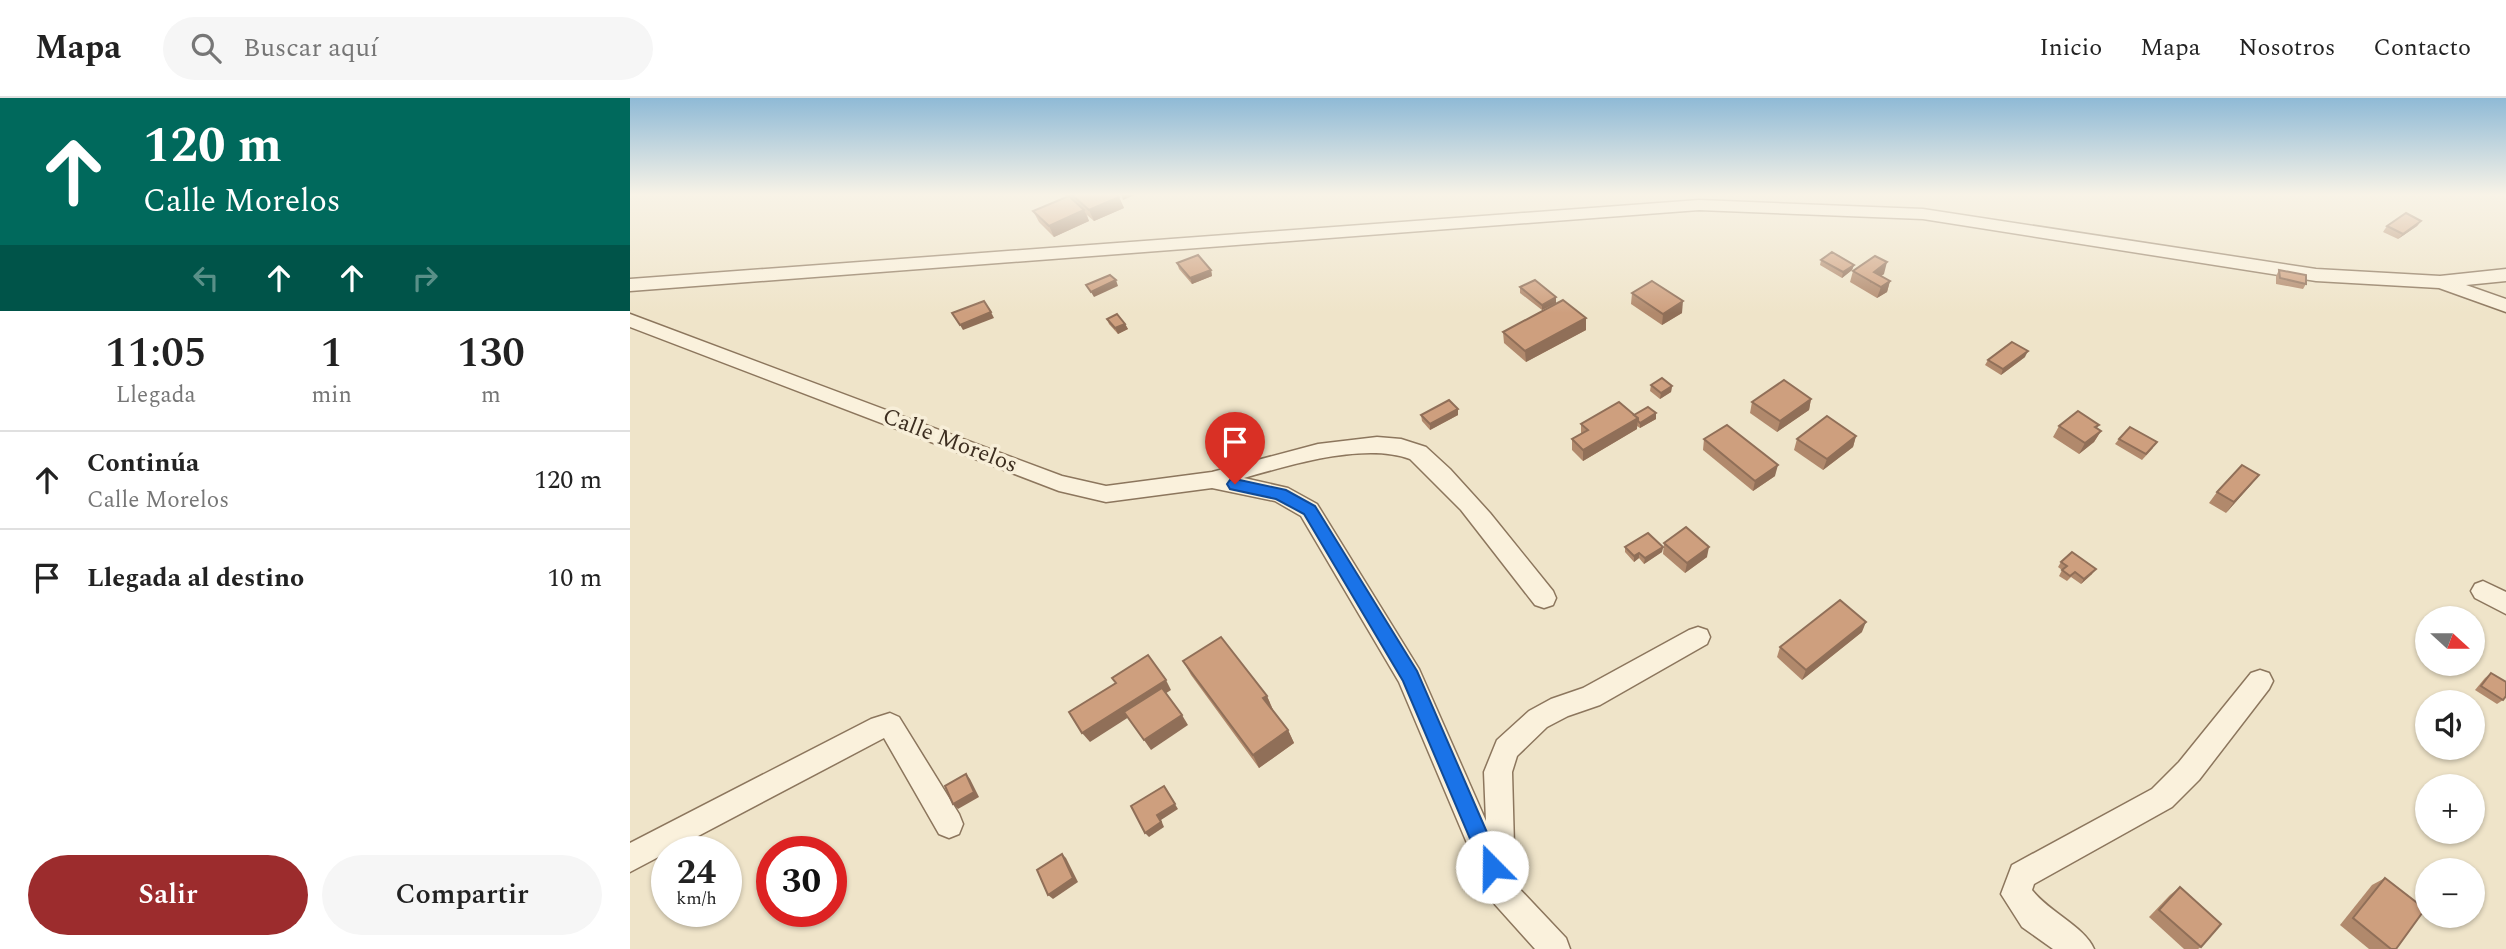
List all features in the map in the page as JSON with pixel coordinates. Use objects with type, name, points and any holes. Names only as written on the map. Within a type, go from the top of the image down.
[{"type":"street","points":[[630,285],[1283,234]]},
{"type":"street","points":[[2050,234],[2316,275],[2440,282],[2506,275]]},
{"type":"street","points":[[2440,282],[2506,306]]},
{"type":"street","name":"Calle Morelos","points":[[630,320],[1059,483],[1106,494],[1212,480],[1280,494],[1309,510],[1410,677],[1502,890],[1555,949]]},
{"type":"street","points":[[1212,480],[1259,464],[1338,449],[1386,444],[1417,451],[1471,504],[1544,598]]},
{"type":"street","points":[[2483,591],[2506,604]]},
{"type":"street","points":[[1502,890],[1498,772],[1506,749],[1538,719],[1560,707],[1591,698],[1698,637]]},
{"type":"street","points":[[2079,949],[2033,916],[2016,894],[2022,875],[2162,798],[2189,771],[2260,681]]},
{"type":"street","points":[[630,858],[880,727],[890,725],[949,824]]},
{"type":"building","points":[[1832,252],[1854,265],[1843,272],[1821,260]]},
{"type":"building","points":[[1198,255],[1211,270],[1190,278],[1177,263]]},
{"type":"building","points":[[1875,256],[1887,262],[1874,272],[1890,281],[1881,287],[1853,271]]},
{"type":"building","points":[[2279,270],[2306,275],[2306,284],[2280,278]]},
{"type":"building","points":[[1110,275],[1116,280],[1091,292],[1086,285]]},
{"type":"building","points":[[1535,280],[1556,297],[1542,305],[1520,287]]},
{"type":"building","points":[[1652,281],[1683,301],[1663,314],[1632,293]]},
{"type":"building","points":[[1563,300],[1586,318],[1525,351],[1503,332]]},
{"type":"building","points":[[984,301],[991,312],[960,325],[952,313]]},
{"type":"building","points":[[1117,314],[1125,324],[1115,328],[1107,319]]},
{"type":"building","points":[[2012,342],[2028,351],[2003,369],[1988,360]]},
{"type":"building","points":[[1662,378],[1672,386],[1661,393],[1651,385]]},
{"type":"building","points":[[1784,380],[1811,399],[1780,421],[1752,402]]},
{"type":"building","points":[[1449,400],[1458,409],[1430,424],[1421,415]]},
{"type":"building","points":[[1619,402],[1638,418],[1583,450],[1572,439],[1588,430],[1581,424]]},
{"type":"building","points":[[1648,407],[1656,413],[1640,423],[1634,415]]},
{"type":"building","points":[[2078,411],[2099,425],[2095,427],[2101,431],[2085,443],[2059,426]]},
{"type":"building","points":[[1827,416],[1856,436],[1827,459],[1797,439]]},
{"type":"building","points":[[1727,425],[1778,465],[1755,481],[1704,439]]},
{"type":"building","points":[[2130,427],[2157,442],[2146,454],[2119,439]]},
{"type":"building","points":[[2242,465],[2259,475],[2234,502],[2217,492]]},
{"type":"building","points":[[1686,527],[1709,547],[1687,563],[1664,543]]},
{"type":"building","points":[[1648,533],[1663,547],[1645,558],[1639,553],[1634,556],[1625,547]]},
{"type":"building","points":[[2072,552],[2096,569],[2084,579],[2075,572],[2070,576],[2062,570],[2067,566],[2061,562]]},
{"type":"building","points":[[1840,600],[1866,622],[1806,670],[1780,647]]},
{"type":"building","points":[[1221,637],[1267,696],[1263,698],[1288,730],[1253,755],[1183,661]]},
{"type":"building","points":[[1148,655],[1166,680],[1082,733],[1069,712],[1116,683],[1112,678]]},
{"type":"building","points":[[2491,673],[2506,682],[2506,696],[2503,700],[2481,686]]},
{"type":"building","points":[[1162,688],[1182,715],[1144,740],[1124,712]]},
{"type":"building","points":[[966,774],[974,792],[953,804],[945,786]]},
{"type":"building","points":[[1164,786],[1175,804],[1157,815],[1161,822],[1145,833],[1131,806]]},
{"type":"building","points":[[1062,854],[1073,878],[1048,895],[1037,870]]},
{"type":"building","points":[[2385,878],[2415,901],[2415,923],[2396,949],[2391,949],[2353,918]]},
{"type":"building","points":[[2180,887],[2221,924],[2201,947],[2159,910]]},
{"type":"route","points":[[1235,484],[1280,494],[1309,510],[1410,677],[1492,867]]}]
